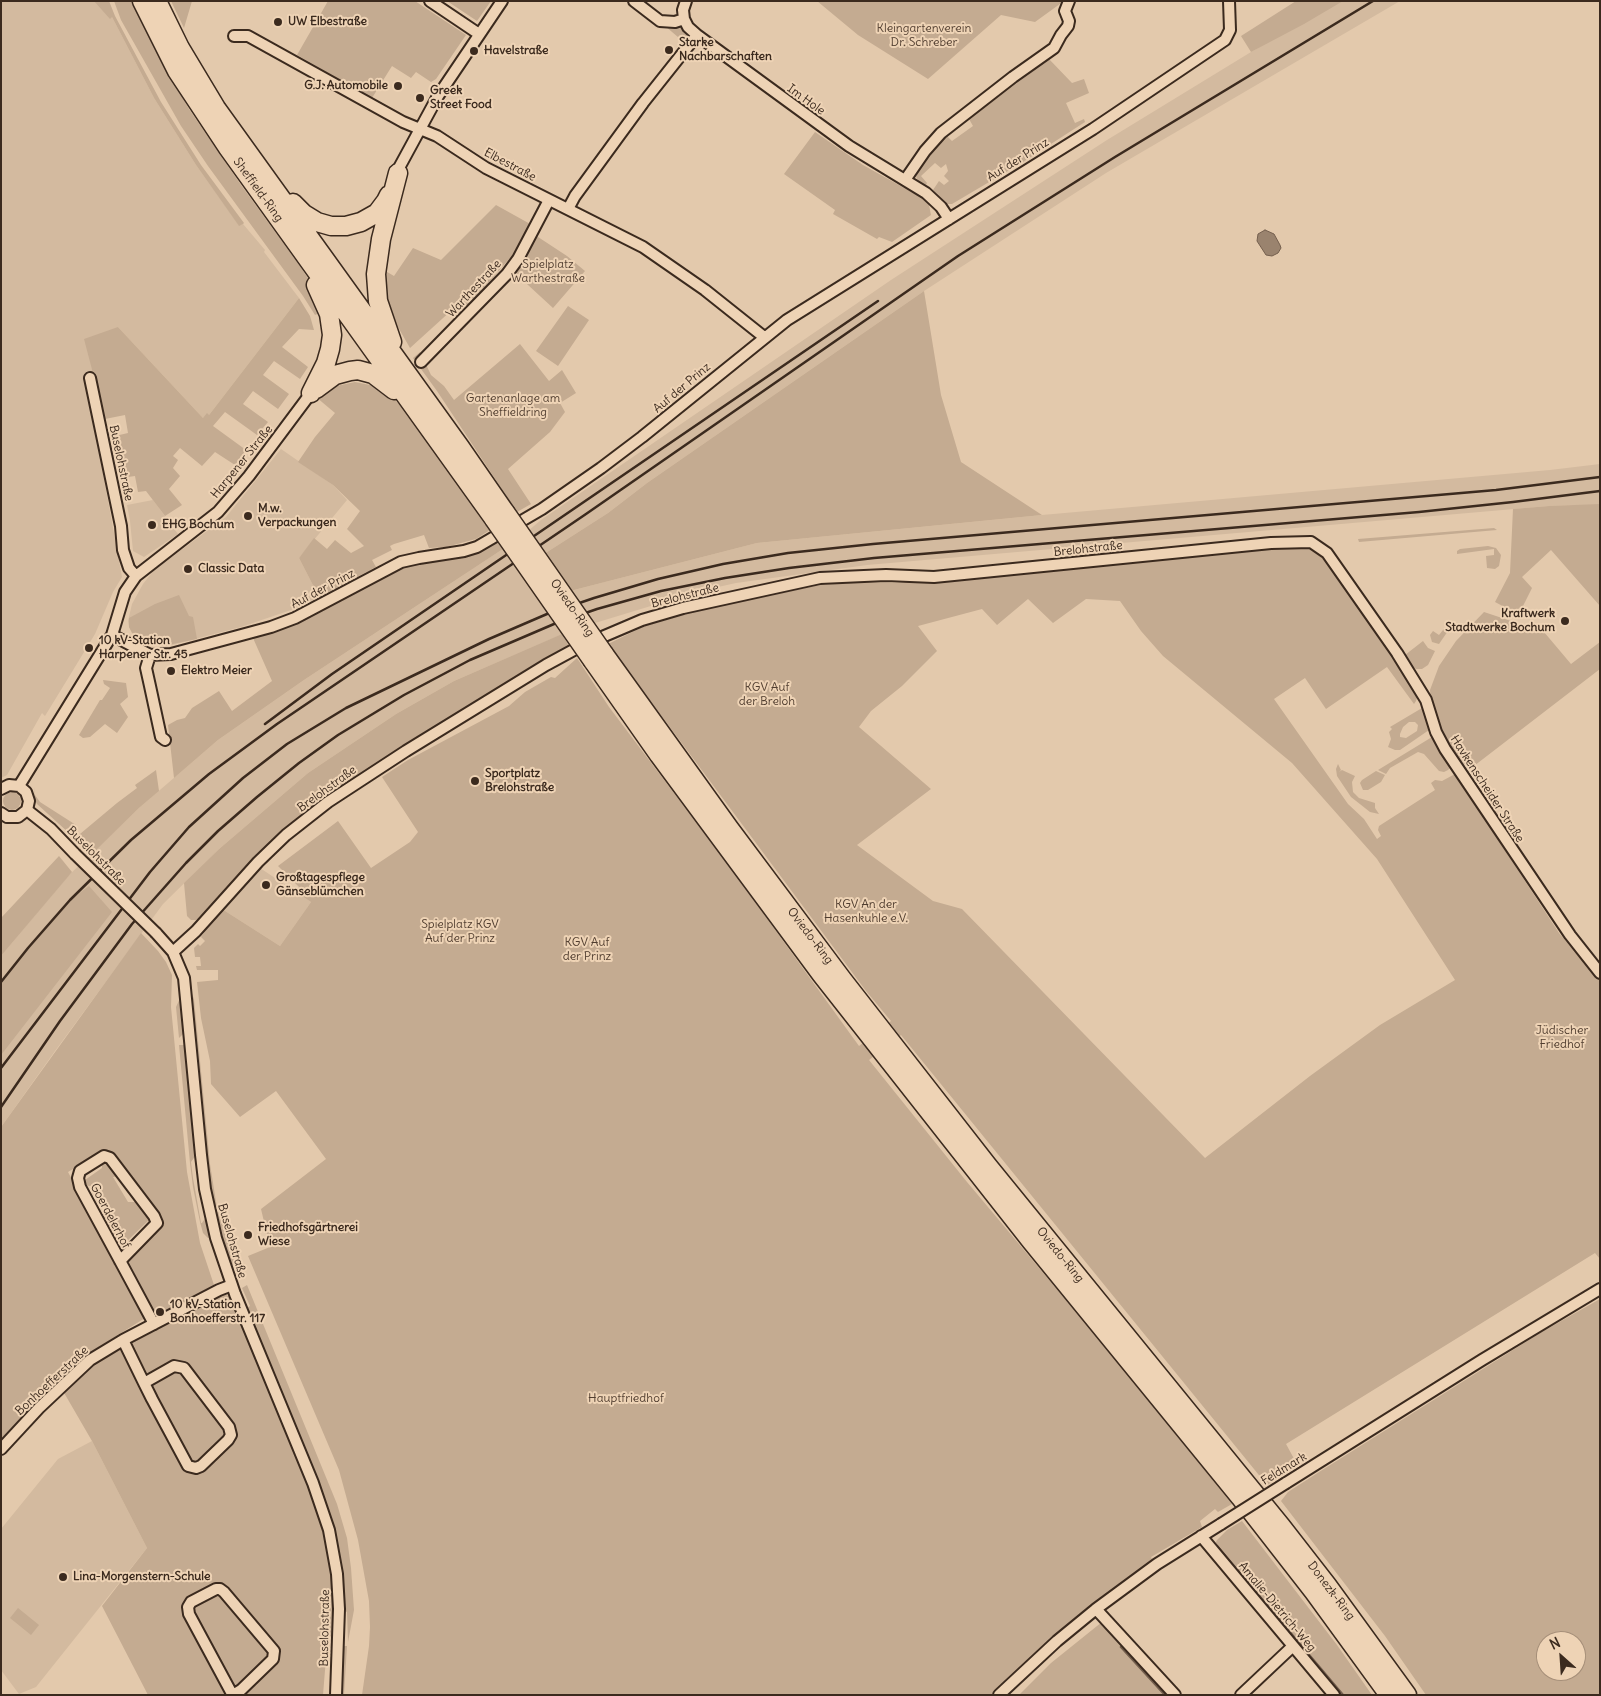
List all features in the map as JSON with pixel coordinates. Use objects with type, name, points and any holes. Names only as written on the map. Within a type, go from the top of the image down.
[{"type":"highway","name":"Sheffield-Ring","points":[[142,1],[162,44],[193,97],[228,148],[298,246],[393,366]]},
{"type":"highway","name":"Sheffield-Ring","points":[[156,1],[180,48],[216,108],[263,173],[393,366]]},
{"type":"highway","points":[[263,173],[304,214],[324,225],[338,227],[361,222],[377,213],[386,201],[398,173]]},
{"type":"highway","points":[[393,366],[380,308],[376,274],[381,239],[398,173]]},
{"type":"highway","points":[[298,246],[326,307],[331,328],[329,356],[324,370],[311,393]]},
{"type":"highway","name":"Oviedo-Ring","points":[[393,366],[426,423],[499,516]]},
{"type":"highway","name":"Oviedo-Ring","points":[[393,366],[599,657],[879,1027],[1245,1493]]},
{"type":"highway","points":[[311,393],[335,375],[350,371],[365,371],[389,386],[426,423]]},
{"type":"highway","name":"Donezk-Ring","points":[[1245,1493],[1389,1695]]},
{"type":"highway","name":"Donezk-Ring","points":[[1245,1493],[1327,1585],[1407,1695]]},
{"type":"street","points":[[430,1],[479,34]]},
{"type":"street","points":[[398,173],[438,96],[502,1]]},
{"type":"street","points":[[634,1],[660,21],[675,22],[684,19],[683,10],[686,1]]},
{"type":"street","points":[[905,180],[925,150],[941,133],[1054,48],[1068,26],[1069,20],[1065,11],[1069,1]]},
{"type":"street","name":"Auf der Prinz","points":[[150,655],[171,654],[271,628],[295,618],[401,562],[477,547],[542,509],[601,468],[664,420],[787,320],[1101,123],[1225,40],[1229,34],[1231,23],[1229,1]]},
{"type":"street","name":"Im Hole","points":[[684,19],[688,27],[697,35],[849,146],[934,199],[948,219]]},
{"type":"street","points":[[568,209],[575,196],[643,103],[697,35]]},
{"type":"street","name":"Elbestraße","points":[[234,36],[248,36],[403,122],[437,136],[486,168],[621,235],[655,254],[705,290],[764,337]]},
{"type":"street","name":"Warthestraße","points":[[421,362],[507,274],[518,259],[549,200]]},
{"type":"street","name":"Buselohstraße","points":[[90,378],[121,526],[123,550],[129,568],[136,576]]},
{"type":"street","name":"Harpener Straße","points":[[136,576],[218,512],[249,476],[311,393]]},
{"type":"street","name":"Havkenscheider Straße","points":[[1311,542],[1327,553],[1419,686],[1426,700],[1436,732],[1445,749],[1579,948],[1598,972]]},
{"type":"street","name":"Brelohstraße","points":[[173,952],[196,931],[258,862],[286,836],[328,802],[406,751],[546,666],[581,646],[642,620],[692,606],[820,578],[886,575],[934,577],[1271,543],[1311,542]]},
{"type":"street","points":[[19,786],[112,635],[125,592],[136,576]]},
{"type":"street","points":[[112,635],[150,655],[146,668],[161,737],[165,740]]},
{"type":"street","points":[[1,789],[9,785],[19,786],[28,796],[29,801],[27,810],[18,817],[13,818],[2,815]]},
{"type":"street","name":"Buselohstraße","points":[[27,810],[51,829],[156,933],[173,952],[184,978],[205,1189],[216,1238],[232,1285],[313,1483],[329,1530],[337,1574],[339,1609],[336,1695]]},
{"type":"street","name":"Goerdelerhof","points":[[120,1261],[157,1223],[154,1216],[120,1170],[110,1158],[104,1156],[80,1171],[78,1178],[80,1188],[154,1324]]},
{"type":"street","name":"Bonhoefferstraße","points":[[1,1449],[39,1408],[90,1360],[123,1340],[232,1285]]},
{"type":"street","name":"Feldmark","points":[[999,1695],[1057,1640],[1142,1574],[1463,1371],[1600,1289]]},
{"type":"street","points":[[123,1340],[144,1383],[188,1466],[196,1468],[201,1466],[228,1440],[231,1435],[229,1427],[184,1368],[174,1366],[144,1383]]},
{"type":"street","name":"Amalie-Dietrich-Weg","points":[[1201,1536],[1334,1695]]},
{"type":"street","points":[[216,1589],[224,1592],[274,1651],[273,1659],[241,1690],[233,1695],[189,1614],[188,1607],[191,1602],[216,1589]]},
{"type":"street","points":[[1096,1609],[1175,1695]]},
{"type":"street","points":[[1241,1695],[1293,1646]]},
{"type":"shaded area","points":[[1,1],[106,1],[112,17],[154,98],[196,165],[239,225],[243,224],[265,250],[264,252],[299,298],[209,415],[203,418],[118,327],[96,388],[88,391],[122,577],[113,592],[95,634],[45,716],[42,713],[7,775],[1,778]]},
{"type":"shaded area","points":[[1338,1],[1400,1],[1106,173],[924,291],[647,483],[608,513],[544,554],[528,531],[541,520],[891,280],[1107,140]]},
{"type":"shaded area","points":[[1265,230],[1274,234],[1281,248],[1278,253],[1272,256],[1266,255],[1257,241],[1258,234]]},
{"type":"shaded area","points":[[281,449],[333,485],[347,500],[299,558],[319,597],[294,609],[241,627],[172,645],[150,644],[134,635],[128,621],[132,604],[143,584],[154,570],[226,517]]},
{"type":"shaded area","points":[[1600,464],[1600,504],[1596,505],[1549,506],[867,565],[736,583],[700,591],[572,630],[454,681],[396,714],[308,773],[219,849],[163,904],[1,1127],[1,956],[67,877],[139,808],[218,740],[304,680],[506,547],[570,591],[757,543]]},
{"type":"shaded area","name":"EHG Bochum","points":[[153,500],[178,534],[144,557],[133,551],[127,505]]},
{"type":"shaded area","points":[[260,868],[311,902],[280,946],[222,909]]},
{"type":"shaded area","name":"Lina-Morgenstern-Schule","points":[[92,1441],[147,1548],[36,1687],[19,1694],[1,1670],[1,1529],[58,1459]]},
{"type":"green space","points":[[94,1],[109,1],[115,16],[161,102],[201,165],[243,224],[239,226],[196,165],[154,98],[112,17],[110,19]]},
{"type":"green space","points":[[114,1],[132,1],[158,55],[189,109],[300,266],[313,286],[324,311],[315,315],[208,166],[181,126],[121,20]]},
{"type":"green space","points":[[171,1],[192,1],[184,28]]},
{"type":"green space","points":[[328,1],[415,1],[466,35],[436,79],[431,82],[416,72],[411,78],[392,66],[372,98],[297,55]]},
{"type":"green space","points":[[447,1],[491,1],[477,21]]},
{"type":"green space","name":"Kleingartenverein Dr. Schreber","points":[[817,1],[1064,1],[1035,22],[1001,15],[928,79],[858,35]]},
{"type":"green space","points":[[1296,1],[1343,1],[1251,52],[1241,36]]},
{"type":"green space","points":[[680,24],[687,35],[685,43],[665,26]]},
{"type":"green space","points":[[1049,59],[1072,83],[1084,79],[1089,93],[1066,103],[1075,123],[1084,119],[1085,122],[1023,162],[952,204],[947,204],[933,190],[939,181],[944,185],[949,181],[944,176],[948,171],[946,164],[941,168],[935,163],[921,176],[927,183],[926,185],[918,180],[916,177],[918,170],[931,152],[947,136],[952,141],[973,126],[969,119]]},
{"type":"green space","points":[[815,132],[863,165],[924,199],[929,205],[931,215],[892,242],[879,237],[877,239],[833,214],[835,210],[784,174]]},
{"type":"green space","points":[[496,205],[532,225],[517,250],[469,305],[453,309],[410,348],[398,327],[385,295],[382,269],[394,276],[413,248],[441,260]]},
{"type":"green space","name":"Spielplatz Warthestraße","points":[[535,235],[567,256],[585,271],[553,308],[515,273]]},
{"type":"green space","points":[[924,291],[941,395],[961,462],[1042,515],[757,543],[570,591],[544,554],[608,513],[647,483]]},
{"type":"green space","points":[[299,298],[310,316],[314,330],[299,329],[282,347],[308,367],[300,379],[274,361],[263,375],[289,394],[278,409],[253,391],[243,404],[268,422],[257,435],[225,412],[213,426],[246,450],[235,465],[215,452],[202,466],[180,448],[173,456],[178,460],[173,468],[180,476],[169,489],[182,505],[165,516],[146,491],[138,492],[135,476],[121,478],[111,437],[128,433],[125,415],[105,419],[84,339],[118,327],[203,418],[207,413],[209,415]]},
{"type":"green space","points":[[568,306],[589,320],[558,366],[536,351]]},
{"type":"green space","name":"Gartenanlage am Sheffieldring","points":[[520,344],[549,381],[562,370],[576,393],[560,403],[565,412],[550,432],[508,469],[531,504],[517,512],[413,358],[420,352],[431,375],[444,386],[454,400]]},
{"type":"green space","points":[[355,382],[375,386],[394,399],[403,408],[440,460],[478,506],[493,528],[476,539],[446,547],[429,548],[424,535],[394,544],[390,546],[392,550],[372,560],[376,567],[319,597],[299,558],[314,538],[327,549],[335,540],[351,553],[364,546],[347,529],[360,511],[333,485],[298,462],[335,413],[316,397],[327,388]]},
{"type":"green space","points":[[1600,504],[1600,606],[1551,550],[1522,577],[1532,588],[1522,608],[1512,611],[1495,602],[1510,573],[1513,509]]},
{"type":"green space","points":[[1494,528],[1497,530],[1359,542],[1358,539]]},
{"type":"green space","points":[[501,539],[506,547],[304,680],[218,740],[174,778],[168,725],[185,718],[192,708],[219,691],[232,711],[272,681],[253,638],[298,622],[407,565],[477,554]]},
{"type":"green space","name":"Hauptfriedhof","points":[[1301,546],[1315,551],[1328,564],[1411,686],[1417,698],[1414,704],[1387,667],[1326,709],[1305,678],[1274,699],[1348,804],[1364,819],[1377,839],[1381,836],[1378,830],[1379,826],[1435,790],[1431,783],[1435,780],[1442,781],[1455,774],[1559,933],[1600,981],[1600,1259],[1595,1253],[1286,1444],[1298,1466],[1267,1485],[901,1035],[869,1060],[1232,1504],[1218,1512],[1215,1509],[1200,1521],[1202,1527],[1151,1557],[1152,1559],[1133,1575],[1042,1647],[992,1695],[362,1695],[370,1627],[369,1601],[358,1540],[339,1470],[248,1256],[270,1247],[261,1209],[326,1159],[276,1091],[240,1117],[211,1084],[210,1061],[201,1018],[197,982],[218,980],[218,970],[197,970],[196,966],[201,966],[200,957],[195,957],[194,948],[198,944],[200,946],[205,941],[201,937],[222,909],[280,946],[311,902],[296,892],[299,887],[278,866],[338,821],[371,868],[410,842],[418,832],[382,777],[408,760],[509,706],[525,692],[551,677],[555,678],[577,658],[609,707],[729,866],[859,1046],[891,1021],[866,991],[608,644],[659,619],[820,585],[926,581]],"holes":[[[1028,599],[1053,623],[1086,599],[1120,601],[1141,631],[1163,656],[1292,763],[1377,859],[1455,980],[1380,1025],[1310,1076],[1205,1158],[962,909],[933,901],[857,845],[931,789],[859,727],[871,711],[902,686],[937,651],[918,626],[982,609],[997,625]]]},
{"type":"green space","points":[[1488,546],[1496,548],[1501,555],[1499,566],[1495,569],[1487,568],[1486,556],[1494,555],[1494,549],[1457,554],[1457,551],[1460,549]]},
{"type":"green space","points":[[179,595],[189,616],[193,617],[197,639],[163,646],[150,644],[132,633],[129,627],[129,618],[155,604]]},
{"type":"green space","points":[[1484,612],[1544,632],[1571,664],[1600,642],[1600,669],[1470,769],[1458,759],[1443,734],[1431,703],[1430,690],[1439,666],[1456,641]]},
{"type":"green space","points":[[1447,625],[1450,628],[1439,644],[1432,642],[1430,635],[1433,631],[1439,635]]},
{"type":"green space","points":[[562,634],[569,646],[338,789],[281,833],[204,915],[196,920],[191,920],[187,916],[184,883],[219,849],[308,773],[396,714],[454,681]]},
{"type":"green space","points":[[1423,641],[1428,648],[1435,651],[1428,665],[1422,669],[1416,669],[1412,667],[1405,655]]},
{"type":"green space","points":[[103,680],[126,683],[128,697],[120,704],[128,717],[117,733],[105,724],[90,737],[83,738],[79,735],[100,700],[102,700],[110,688],[104,684]]},
{"type":"green space","points":[[1422,708],[1429,730],[1400,750],[1395,750],[1388,747],[1391,739],[1389,732],[1392,729],[1390,727]],"holes":[[[1409,722],[1415,722],[1418,725],[1417,731],[1406,738],[1400,737],[1403,727]]]},
{"type":"green space","points":[[1432,737],[1450,768],[1448,770],[1444,772],[1439,771],[1424,754],[1418,752],[1390,768],[1386,774],[1378,770]]},
{"type":"green space","points":[[1338,764],[1341,770],[1339,772],[1342,770],[1355,776],[1352,782],[1353,792],[1359,798],[1375,803],[1375,808],[1379,814],[1370,812],[1351,797],[1337,776],[1336,769]]},
{"type":"green space","points":[[156,770],[159,791],[91,855],[74,839],[137,788],[135,785]]},
{"type":"green space","points":[[1376,771],[1385,775],[1381,782],[1368,790],[1363,790],[1360,783],[1362,780]]},
{"type":"green space","points":[[34,787],[35,795],[40,802],[76,825],[70,834],[37,804],[35,800]]},
{"type":"green space","points":[[8,792],[16,792],[21,797],[19,808],[8,810],[3,805],[3,797]]},
{"type":"green space","points":[[59,856],[72,872],[1,956],[1,918]]},
{"type":"green space","points":[[89,886],[112,912],[1,1055],[1,982],[70,900]]},
{"type":"green space","points":[[141,933],[158,951],[172,975],[171,1007],[187,1172],[200,1243],[214,1285],[155,1316],[127,1263],[155,1233],[161,1223],[100,1153],[68,1172],[145,1318],[89,1353],[51,1387],[1,1439],[1,1127]]},
{"type":"green space","points":[[192,994],[210,1164],[217,1208],[214,1209],[202,1120],[191,1005]]},
{"type":"green space","points":[[181,996],[184,1033],[179,1038],[176,1007]]},
{"type":"green space","points":[[179,1045],[185,1045],[196,1155],[191,1162],[201,1223],[206,1217],[211,1237],[208,1238],[203,1233],[193,1187]]},
{"type":"green space","points":[[101,1160],[106,1160],[120,1176],[113,1177],[128,1202],[139,1202],[151,1218],[124,1244],[119,1237],[113,1240],[99,1214],[108,1214],[94,1187],[85,1185],[85,1180],[102,1168]]},
{"type":"green space","points":[[218,1212],[236,1261],[231,1266],[221,1239],[215,1213]]},
{"type":"green space","points":[[247,1285],[337,1504],[347,1538],[354,1610],[348,1642],[347,1612],[345,1611],[342,1571],[330,1516],[247,1308],[250,1306],[242,1288]]},
{"type":"green space","points":[[223,1294],[229,1296],[234,1301],[316,1505],[328,1543],[332,1572],[334,1638],[328,1633],[323,1695],[148,1695],[102,1606],[147,1548],[92,1441],[63,1391],[98,1361]]},
{"type":"green space","points":[[1600,1299],[1600,1695],[1426,1695],[1385,1636],[1281,1501],[1288,1492],[1540,1333]]},
{"type":"green space","points":[[1242,1521],[1337,1645],[1372,1695],[1341,1695],[1215,1544],[1227,1530]]},
{"type":"green space","points":[[18,1608],[39,1625],[31,1635],[10,1618]]},
{"type":"green space","points":[[1102,1622],[1168,1695],[1019,1695],[1051,1663]]},
{"type":"green space","points":[[343,1646],[347,1646],[344,1695],[341,1695]]},
{"type":"waterway","points":[[1217,1546],[1343,1695]]},
{"type":"waterway","points":[[1121,1647],[1165,1695]]},
{"type":"railway","points":[[1,982],[70,900],[131,840],[209,774],[277,724],[586,514],[958,256],[1115,157],[1373,1]]},
{"type":"railway","points":[[265,724],[332,674],[878,301]]},
{"type":"railway","points":[[1,1068],[150,872],[189,827],[243,778],[287,744],[346,708],[489,639],[547,614],[658,579],[723,564],[788,553],[1496,490],[1600,477]]},
{"type":"railway","points":[[1,1107],[60,1021],[132,924],[186,863],[218,831],[299,763],[338,735],[404,695],[470,660],[554,624],[597,609],[661,591],[789,568],[874,558],[1419,512],[1600,491]]},
{"type":"place","name":"UW Elbestraße","points":[[278,22]]},
{"type":"place","name":"Starke Nachbarschaften","points":[[669,50]]},
{"type":"place","name":"Havelstraße","points":[[474,51]]},
{"type":"place","name":"G.J. Automobile","points":[[398,86]]},
{"type":"place","name":"Greek Street Food","points":[[420,98]]},
{"type":"place","name":"M.w. Verpackungen","points":[[248,516]]},
{"type":"place","name":"EHG Bochum","points":[[152,525]]},
{"type":"place","name":"Classic Data","points":[[188,569]]},
{"type":"place","name":"Kraftwerk Stadtwerke Bochum","points":[[1565,621]]},
{"type":"place","name":"10 kV-Station Harpener Str. 45","points":[[89,648]]},
{"type":"place","name":"Elektro Meier","points":[[171,671]]},
{"type":"place","name":"Sportplatz Brelohstraße","points":[[475,781]]},
{"type":"place","name":"Großtagespflege Gänseblümchen","points":[[266,885]]},
{"type":"place","name":"Friedhofsgärtnerei Wiese","points":[[248,1235]]},
{"type":"place","name":"10 kV-Station Bonhoefferstr. 117","points":[[160,1312]]},
{"type":"place","name":"Lina-Morgenstern-Schule","points":[[63,1577]]},
{"type":"park label","name":"KGV Auf der Breloh","points":[[767,695]]},
{"type":"park label","name":"KGV An der Hasenkuhle e.V.","points":[[866,912]]},
{"type":"park label","name":"Spielplatz KGV Auf der Prinz","points":[[460,932]]},
{"type":"park label","name":"KGV Auf der Prinz","points":[[587,950]]},
{"type":"park label","name":"Jüdischer Friedhof","points":[[1562,1038]]}]
